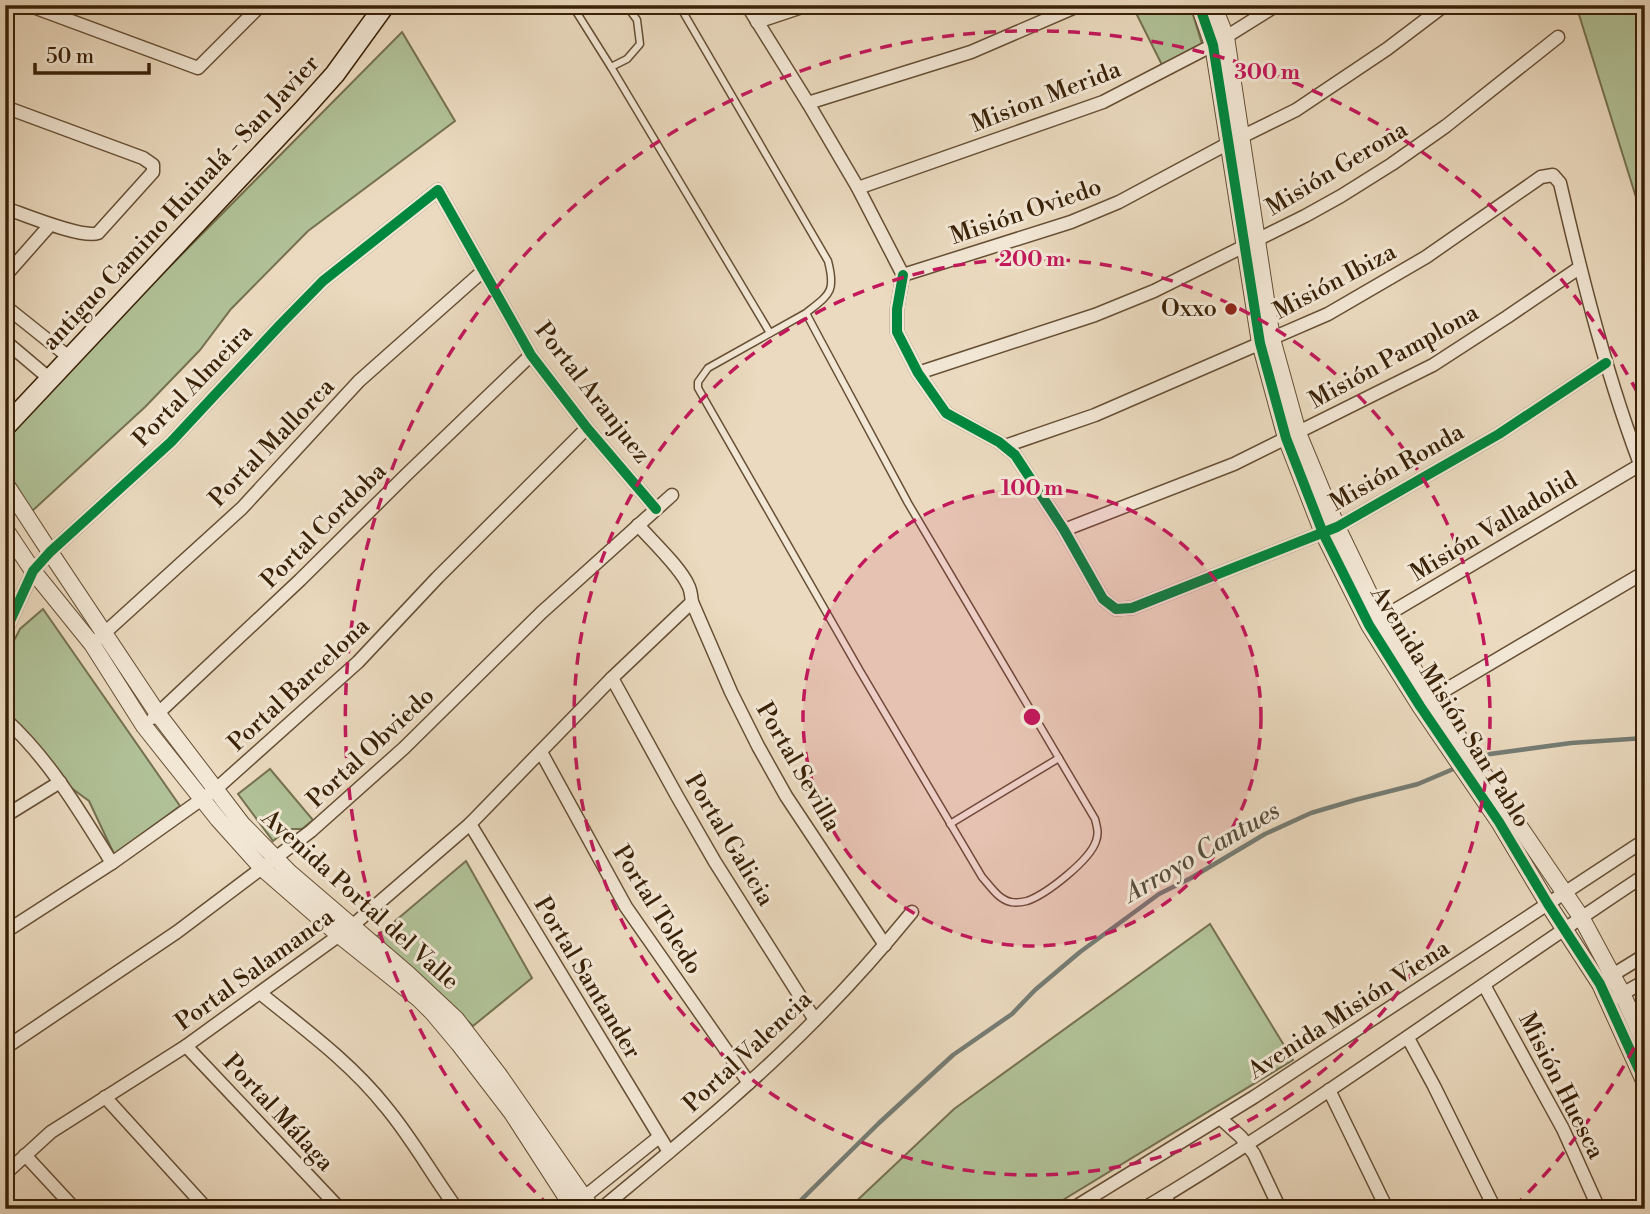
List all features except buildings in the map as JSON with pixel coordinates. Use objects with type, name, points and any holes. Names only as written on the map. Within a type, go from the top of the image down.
[{"type":"main road","points":[[5,414],[66,355],[290,110],[315,81],[370,5]]},
{"type":"main road","name":"antiguo Camino Huinalá - San Javier","points":[[66,355],[302,111],[335,74],[385,5]]},
{"type":"main road","name":"antiguo Camino Huinalá - San Javier","points":[[5,427],[46,376]]},
{"type":"street","points":[[28,5],[198,68],[261,5]]},
{"type":"street","points":[[747,5],[858,188],[904,275],[898,300],[897,332],[918,373],[946,413],[1005,446],[1015,455],[1064,530]]},
{"type":"street","points":[[757,22],[808,5]]},
{"type":"street","points":[[808,103],[971,52],[1080,5]]},
{"type":"street","name":"Avenida Misión San Pablo","points":[[1199,5],[1220,41]]},
{"type":"street","name":"Avenida Misión San Pablo","points":[[1213,5],[1266,341],[1292,435],[1330,530],[1375,622],[1426,702],[1506,819],[1565,892],[1581,917],[1615,998],[1645,1083]]},
{"type":"street","name":"Mision Merida","points":[[858,188],[1103,103],[1220,41],[1277,5]]},
{"type":"street","name":"Misión Oviedo","points":[[904,275],[1071,222],[1119,202],[1296,110],[1387,49],[1445,5]]},
{"type":"street","name":"Misión Gerona","points":[[918,373],[1095,315],[1154,291],[1341,196],[1446,126],[1558,37]]},
{"type":"street","points":[[5,107],[143,158],[153,165],[153,172],[98,233],[92,235],[50,225],[5,208]]},
{"type":"street","name":"Misión Ibiza","points":[[1005,446],[1095,415],[1328,314],[1426,257],[1541,177],[1553,174],[1560,183],[1579,268]]},
{"type":"street","name":"Portal Aranjuez","points":[[439,190],[531,355],[587,428],[656,509]]},
{"type":"street","name":"Portal Almeira","points":[[5,632],[33,570],[50,552],[172,442],[323,281],[439,190]]},
{"type":"street","points":[[5,276],[50,225]]},
{"type":"street","points":[[1579,268],[1606,363],[1642,471]]},
{"type":"street","name":"Misión Pamplona","points":[[1064,530],[1234,464],[1433,365],[1579,268]]},
{"type":"street","name":"Portal Mallorca","points":[[92,644],[242,508],[359,381],[483,271]]},
{"type":"street","points":[[5,306],[66,355]]},
{"type":"street","points":[[5,341],[46,376]]},
{"type":"street","name":"Portal Cordoba","points":[[144,726],[300,580],[531,355]]},
{"type":"street","name":"Misión Ronda","points":[[1064,530],[1103,599],[1116,609],[1132,608],[1330,530],[1499,434],[1606,363]]},
{"type":"street","name":"Portal Barcelona","points":[[5,932],[112,863],[209,794],[358,662],[437,578],[587,428]]},
{"type":"street","name":"Misión Valladolid","points":[[1375,622],[1642,471]]},
{"type":"street","name":"Avenida Portal del Valle","points":[[5,483],[209,794]]},
{"type":"street","name":"Portal Obviedo","points":[[5,1048],[166,940],[311,831],[404,748],[541,613],[672,495]]},
{"type":"street","name":"Portal Sevilla","points":[[638,526],[680,572],[690,587],[692,602],[758,746],[794,808],[885,945]]},
{"type":"street","name":"Avenida Portal del Valle","points":[[5,529],[33,570],[92,644],[144,726],[209,794],[242,824],[268,864],[345,930],[446,1008],[470,1035],[579,1206]]},
{"type":"street","points":[[1426,702],[1645,572]]},
{"type":"street","name":"Portal Salamanca","points":[[5,1174],[51,1132],[186,1046],[345,930],[470,824],[612,678],[692,602]]},
{"type":"street","name":"Portal Galicia","points":[[612,678],[715,862],[816,1020]]},
{"type":"street","points":[[5,719],[34,748],[60,782],[112,863]]},
{"type":"street","name":"Portal Toledo","points":[[541,752],[626,907],[749,1083]]},
{"type":"street","points":[[5,816],[60,782]]},
{"type":"street","name":"Avenida Misión San Pablo","points":[[1506,819],[1563,929],[1606,979]]},
{"type":"street","name":"Portal Santander","points":[[470,824],[669,1152]]},
{"type":"street","name":"Avenida Misión Viena","points":[[1072,1209],[1220,1118],[1645,840]]},
{"type":"street","points":[[1143,1209],[1408,1038],[1645,875]]},
{"type":"street","name":"Portal Valencia","points":[[601,1209],[749,1083],[816,1020],[912,912]]},
{"type":"street","points":[[1606,979],[1645,956]]},
{"type":"street","points":[[1615,998],[1645,981]]},
{"type":"street","name":"Misión Huesca","points":[[1484,985],[1563,1129],[1599,1209]]},
{"type":"street","points":[[260,993],[315,1038],[367,1086],[407,1135],[457,1209]]},
{"type":"street","name":"Avenida Misión San Pablo","points":[[1615,998],[1645,1045]]},
{"type":"street","points":[[1408,1038],[1494,1209]]},
{"type":"street","name":"Portal Málaga","points":[[186,1046],[340,1209]]},
{"type":"street","points":[[1329,1090],[1387,1209]]},
{"type":"street","points":[[105,1097],[208,1209]]},
{"type":"street","points":[[1220,1118],[1254,1154],[1280,1209]]},
{"type":"street","points":[[579,1206],[659,1137]]},
{"type":"street","points":[[24,1155],[75,1209]]},
{"type":"street","points":[[1165,1196],[1172,1209]]},
{"type":"lane","points":[[572,5],[770,333]]},
{"type":"lane","points":[[611,67],[627,59],[640,44],[637,20],[625,5]]},
{"type":"lane","points":[[679,5],[828,261],[832,277],[827,296],[806,313],[708,368],[698,382],[698,388],[982,877],[1000,896],[1010,902],[1026,902],[1056,884],[1080,864],[1096,843],[1098,831],[1095,819],[908,503],[806,313]]},
{"type":"lane","points":[[950,824],[1059,758]]},
{"type":"green space","points":[[1132,5],[1190,5],[1203,47],[1163,67]]},
{"type":"green space","points":[[1576,5],[1645,5],[1645,226]]},
{"type":"green space","points":[[402,32],[455,121],[308,231],[231,309],[200,350],[145,407],[30,513],[5,472],[5,433]]},
{"type":"green space","points":[[43,609],[180,806],[114,854],[89,801],[70,787],[5,715],[5,658],[20,629]]},
{"type":"green space","points":[[270,769],[313,820],[302,829],[288,829],[273,841],[238,794]]},
{"type":"green space","points":[[466,861],[532,978],[473,1026],[375,938]]},
{"type":"green space","points":[[1210,924],[1293,1060],[1048,1209],[848,1209],[954,1109]]},
{"type":"waterway","name":"Arroyo Cantues","points":[[1476,759],[1490,754],[1571,743],[1645,738]]},
{"type":"waterway","name":"Arroyo Cantues","points":[[792,1209],[953,1055],[1012,1014],[1035,990],[1080,952],[1159,894],[1265,834],[1311,813],[1418,784],[1458,767]]},
{"type":"cycle path","points":[[1199,5],[1213,45],[1260,343],[1286,438],[1323,533],[1369,625],[1499,822],[1600,984],[1645,1083]]},
{"type":"cycle path","points":[[5,632],[33,571],[50,552],[171,442],[323,281],[438,190],[531,355],[587,428],[656,509]]},
{"type":"cycle path","points":[[903,275],[897,309],[897,332],[918,373],[946,413],[999,442],[1015,455],[1064,530],[1103,599],[1116,609],[1132,608],[1337,527],[1499,434],[1606,363]]},
{"type":"place","name":"Oxxo","points":[[1231,309]]}]
